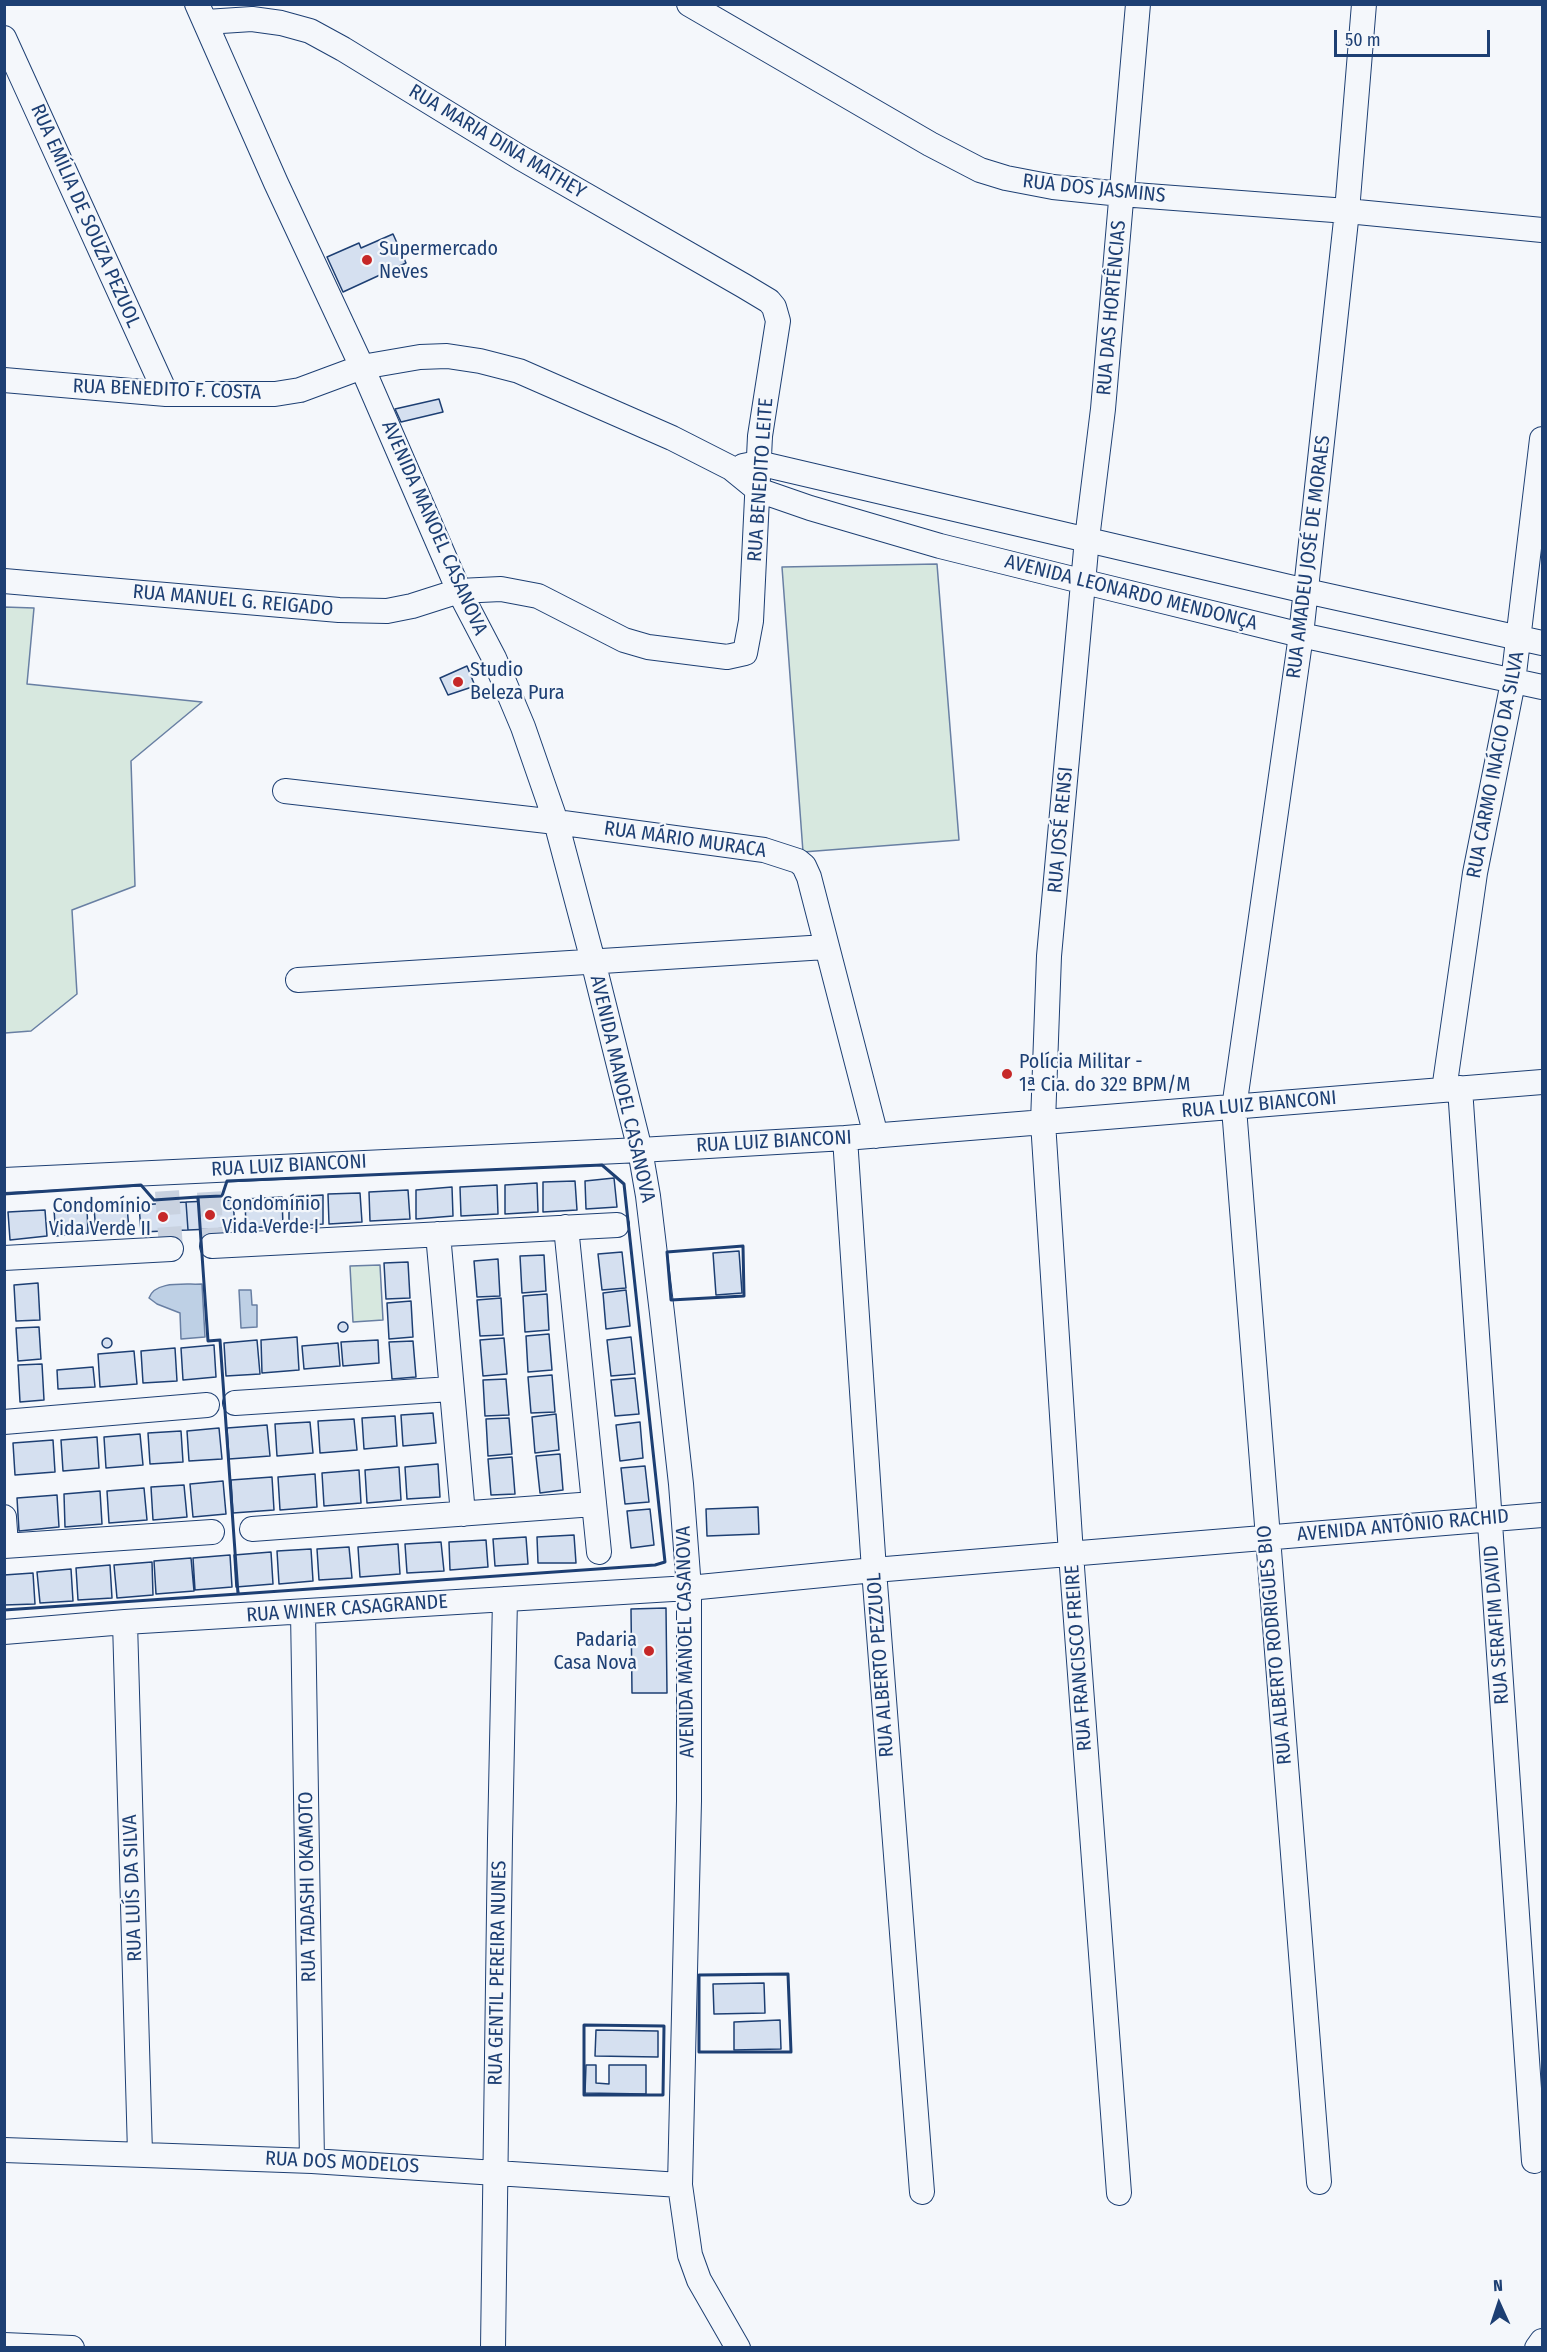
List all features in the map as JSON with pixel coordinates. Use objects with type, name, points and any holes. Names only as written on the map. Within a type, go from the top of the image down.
[{"type":"street","name":"RUA DOS JASMINS","points":[[689,4],[930,144],[980,170],[1006,178],[1053,187],[1121,194],[1347,211],[1542,230]]},
{"type":"street","name":"RUA DAS HORTÊNCIAS","points":[[1088,539],[1103,409],[1138,4]]},
{"type":"street","name":"RUA AMADEU JOSÉ DE MORAES","points":[[1234,1108],[1301,635],[1347,211],[1364,4]]},
{"type":"street","name":"RUA MARIA DINA MATHEY","points":[[202,13],[280,23],[310,31],[343,49],[520,159],[744,286],[774,307]]},
{"type":"street","name":"AVENIDA MANOEL CASANOVA","points":[[202,13],[276,183],[362,367],[459,591],[494,658],[523,726],[556,822],[594,961],[640,1150],[662,1313],[681,1484],[689,1588],[689,1812],[680,2185],[690,2255],[699,2280],[738,2348]]},
{"type":"street","name":"RUA EMÍLIA DE SOUZA PEZUOL","points":[[4,38],[165,394]]},
{"type":"street","name":"RUA BENEDITO LEITE","points":[[745,653],[752,621],[758,463],[762,415],[775,345],[777,321],[774,307]]},
{"type":"street","name":"AVENIDA LEONARDO MENDONÇA","points":[[362,367],[420,357],[447,356],[480,361],[509,369],[672,438],[731,468],[758,490],[940,546],[1301,635],[1542,687]]},
{"type":"street","name":"RUA BENEDITO F. COSTA","points":[[4,380],[165,394],[275,394],[300,390],[362,367]]},
{"type":"street","name":"RUA CARMO INÁCIO DA SILVA","points":[[1452,1089],[1475,873],[1513,682],[1542,439]]},
{"type":"street","name":"AVENIDA LEONARDO MENDONÇA","points":[[731,468],[758,463],[1519,640],[1542,643]]},
{"type":"street","name":"RUA JOSÉ RENSI","points":[[1042,1122],[1049,956],[1088,539]]},
{"type":"street","name":"RUA MANUEL G. REIGADO","points":[[4,581],[339,610],[387,611],[412,606],[459,591],[501,590],[538,596],[624,640],[648,647],[727,657],[745,653]]},
{"type":"street","name":"RUA MÁRIO MURACA","points":[[285,791],[556,822],[765,850],[790,857],[804,866],[809,877],[876,1136]]},
{"type":"street","points":[[298,980],[826,947]]},
{"type":"street","name":"RUA LUIZ BIANCONI","points":[[4,1180],[208,1181],[640,1150],[876,1136],[1542,1082]]},
{"type":"street","name":"RUA SERAFIM DAVID","points":[[1452,1089],[1490,1519],[1534,2161]]},
{"type":"street","name":"RUA ALBERTO RODRIGUES BIO","points":[[1234,1108],[1319,2182]]},
{"type":"street","name":"RUA FRANCISCO FREIRE","points":[[1042,1122],[1071,1554],[1119,2193]]},
{"type":"street","name":"RUA ALBERTO PEZZUOL","points":[[845,1138],[874,1570],[922,2192]]},
{"type":"street","points":[[212,1246],[616,1225]]},
{"type":"street","points":[[566,1227],[599,1552]]},
{"type":"street","points":[[438,1234],[462,1514]]},
{"type":"street","points":[[4,1258],[171,1248]]},
{"type":"street","points":[[235,1403],[451,1389]]},
{"type":"street","points":[[4,1422],[207,1405]]},
{"type":"street","points":[[252,1529],[594,1504]]},
{"type":"street","name":"AVENIDA ANTÔNIO RACHID","points":[[689,1588],[874,1570],[1542,1515]]},
{"type":"street","points":[[4,1517],[5,1545],[212,1532]]},
{"type":"street","name":"RUA WINER CASAGRANDE","points":[[4,1632],[125,1622],[689,1588]]},
{"type":"street","name":"RUA GENTIL PEREIRA NUNES","points":[[493,2348],[505,1599]]},
{"type":"street","name":"RUA TADASHI OKAMOTO","points":[[303,1612],[312,2161]]},
{"type":"street","name":"RUA LUÍS DA SILVA","points":[[125,1622],[140,2153]]},
{"type":"street","name":"RUA DOS MODELOS","points":[[4,2150],[140,2153],[312,2161],[680,2185]]},
{"type":"street","points":[[1537,2348],[1542,2341]]},
{"type":"street","points":[[4,2345],[72,2348]]},
{"type":"shaded area","points":[[937,564],[959,840],[803,852],[782,567]]},
{"type":"shaded area","points":[[4,607],[34,608],[27,684],[202,702],[131,761],[135,886],[72,910],[77,994],[31,1031],[5,1033]]},
{"type":"shaded area","points":[[380,1265],[383,1320],[353,1322],[350,1266]]},
{"type":"water","points":[[202,1284],[205,1337],[181,1339],[180,1313],[157,1304],[149,1298],[152,1292],[164,1286]]},
{"type":"water","points":[[239,1290],[251,1290],[252,1305],[257,1305],[257,1327],[241,1328]]},
{"type":"building","name":"Supermercado Neves","points":[[393,234],[406,263],[343,292],[327,257],[359,243],[361,248]]},
{"type":"building","points":[[439,399],[443,412],[401,422],[395,409]]},
{"type":"building","name":"Studio Beleza Pura","points":[[467,666],[475,686],[448,695],[440,678]]},
{"type":"building","points":[[614,1178],[617,1207],[586,1209],[585,1181]]},
{"type":"building","points":[[575,1181],[577,1210],[543,1212],[543,1182]]},
{"type":"building","points":[[537,1183],[538,1212],[505,1214],[505,1185]]},
{"type":"building","points":[[497,1185],[498,1214],[461,1216],[460,1187]]},
{"type":"building","points":[[452,1187],[453,1216],[416,1219],[416,1190]]},
{"type":"building","points":[[408,1190],[410,1219],[370,1221],[369,1192]]},
{"type":"building","points":[[360,1193],[362,1222],[329,1224],[328,1194]]},
{"type":"building","points":[[323,1195],[323,1224],[289,1226],[289,1197]]},
{"type":"building","points":[[282,1197],[283,1226],[246,1228],[245,1199]]},
{"type":"building","name":"Condomínio Vida Verde I","points":[[233,1200],[235,1228],[188,1230],[186,1202]]},
{"type":"building","name":"Condomínio Vida Verde II","points":[[186,1202],[188,1230],[141,1232],[139,1205]]},
{"type":"building","points":[[127,1206],[129,1230],[96,1232],[94,1208]]},
{"type":"building","points":[[87,1208],[88,1233],[56,1236],[54,1210]]},
{"type":"building","points":[[45,1210],[47,1236],[10,1240],[8,1212]]},
{"type":"building","points":[[739,1251],[742,1293],[716,1295],[713,1253]]},
{"type":"building","points":[[622,1252],[626,1288],[602,1290],[598,1254]]},
{"type":"building","points":[[544,1255],[546,1291],[522,1293],[520,1256]]},
{"type":"building","points":[[498,1259],[500,1296],[477,1297],[474,1261]]},
{"type":"building","points":[[408,1262],[410,1298],[386,1299],[384,1263]]},
{"type":"building","points":[[38,1283],[40,1320],[16,1321],[14,1285]]},
{"type":"building","points":[[626,1290],[630,1326],[606,1329],[603,1293]]},
{"type":"building","points":[[547,1294],[549,1330],[525,1332],[523,1296]]},
{"type":"building","points":[[501,1298],[503,1335],[480,1336],[477,1300]]},
{"type":"building","points":[[411,1301],[413,1337],[389,1339],[387,1303]]},
{"type":"building","points":[[343,1322],[348,1327],[343,1332],[338,1327]]},
{"type":"building","points":[[39,1327],[41,1359],[18,1361],[16,1328]]},
{"type":"building","points":[[549,1334],[552,1370],[528,1372],[526,1336]]},
{"type":"building","points":[[297,1337],[299,1370],[262,1373],[261,1340]]},
{"type":"building","points":[[631,1337],[635,1374],[611,1376],[607,1340]]},
{"type":"building","points":[[107,1338],[112,1343],[107,1348],[102,1343]]},
{"type":"building","points":[[504,1338],[507,1374],[483,1376],[480,1340]]},
{"type":"building","points":[[257,1340],[260,1374],[226,1376],[224,1343]]},
{"type":"building","points":[[378,1340],[379,1363],[343,1366],[341,1342]]},
{"type":"building","points":[[413,1341],[416,1377],[392,1379],[389,1342]]},
{"type":"building","points":[[338,1343],[340,1366],[304,1369],[302,1346]]},
{"type":"building","points":[[214,1345],[216,1377],[183,1380],[181,1348]]},
{"type":"building","points":[[175,1348],[177,1381],[143,1383],[141,1351]]},
{"type":"building","points":[[134,1351],[137,1384],[100,1387],[98,1354]]},
{"type":"building","points":[[42,1364],[44,1400],[20,1402],[18,1365]]},
{"type":"building","points":[[93,1367],[95,1387],[58,1389],[57,1370]]},
{"type":"building","points":[[552,1375],[555,1412],[531,1413],[528,1377]]},
{"type":"building","points":[[635,1378],[639,1414],[615,1416],[611,1380]]},
{"type":"building","points":[[506,1379],[509,1415],[485,1416],[483,1380]]},
{"type":"building","points":[[433,1413],[436,1443],[403,1446],[401,1415]]},
{"type":"building","points":[[556,1414],[559,1450],[535,1453],[532,1417]]},
{"type":"building","points":[[395,1416],[397,1446],[364,1449],[362,1418]]},
{"type":"building","points":[[509,1418],[512,1454],[488,1456],[486,1419]]},
{"type":"building","points":[[354,1419],[357,1450],[320,1453],[318,1421]]},
{"type":"building","points":[[310,1422],[313,1453],[277,1456],[275,1424]]},
{"type":"building","points":[[640,1422],[643,1458],[620,1461],[616,1425]]},
{"type":"building","points":[[267,1425],[270,1456],[229,1459],[227,1428]]},
{"type":"building","points":[[219,1428],[222,1459],[189,1461],[187,1431]]},
{"type":"building","points":[[181,1431],[183,1462],[150,1464],[148,1433]]},
{"type":"building","points":[[140,1434],[143,1465],[106,1468],[104,1437]]},
{"type":"building","points":[[97,1437],[99,1468],[63,1471],[61,1440]]},
{"type":"building","points":[[53,1440],[55,1472],[15,1475],[13,1443]]},
{"type":"building","points":[[560,1454],[563,1490],[540,1493],[536,1456]]},
{"type":"building","points":[[512,1457],[515,1494],[491,1495],[488,1459]]},
{"type":"building","points":[[438,1464],[440,1497],[407,1499],[405,1467]]},
{"type":"building","points":[[645,1466],[649,1502],[625,1504],[621,1468]]},
{"type":"building","points":[[399,1467],[401,1500],[367,1503],[365,1470]]},
{"type":"building","points":[[359,1470],[361,1503],[324,1506],[322,1473]]},
{"type":"building","points":[[315,1474],[317,1507],[280,1510],[278,1477]]},
{"type":"building","points":[[272,1477],[274,1510],[233,1513],[231,1480]]},
{"type":"building","points":[[223,1481],[226,1514],[193,1517],[190,1484]]},
{"type":"building","points":[[184,1485],[187,1517],[153,1520],[151,1487]]},
{"type":"building","points":[[144,1488],[147,1520],[109,1523],[107,1491]]},
{"type":"building","points":[[100,1491],[102,1524],[65,1527],[64,1494]]},
{"type":"building","points":[[57,1495],[59,1527],[19,1531],[17,1498]]},
{"type":"building","points":[[758,1507],[759,1534],[707,1536],[706,1509]]},
{"type":"building","points":[[650,1509],[654,1545],[631,1548],[627,1511]]},
{"type":"building","points":[[574,1535],[576,1563],[538,1563],[537,1537]]},
{"type":"building","points":[[526,1537],[528,1564],[495,1566],[493,1539]]},
{"type":"building","points":[[486,1540],[488,1567],[450,1570],[449,1542]]},
{"type":"building","points":[[441,1542],[444,1571],[407,1573],[405,1544]]},
{"type":"building","points":[[398,1544],[400,1574],[360,1577],[358,1547]]},
{"type":"building","points":[[349,1547],[352,1578],[319,1580],[317,1549]]},
{"type":"building","points":[[311,1549],[313,1581],[279,1584],[277,1551]]},
{"type":"building","points":[[271,1552],[273,1584],[236,1587],[234,1555]]},
{"type":"building","points":[[230,1555],[232,1587],[195,1590],[193,1558]]},
{"type":"building","points":[[191,1558],[194,1591],[156,1594],[154,1561]]},
{"type":"building","points":[[152,1562],[153,1595],[117,1598],[114,1565]]},
{"type":"building","points":[[110,1565],[112,1598],[78,1600],[76,1568]]},
{"type":"building","points":[[71,1569],[73,1601],[40,1603],[37,1572]]},
{"type":"building","points":[[33,1573],[35,1604],[4,1605],[4,1575]]},
{"type":"building","name":"Padaria Casa Nova","points":[[666,1608],[667,1693],[632,1693],[631,1609]]},
{"type":"building","points":[[764,1983],[765,2013],[714,2014],[713,1984]]},
{"type":"building","points":[[780,2020],[781,2049],[734,2050],[734,2022]]},
{"type":"building","points":[[596,2030],[658,2031],[658,2057],[595,2056]]},
{"type":"building","points":[[586,2065],[596,2065],[596,2083],[609,2084],[609,2065],[646,2065],[646,2094],[585,2093]]},
{"type":"tunnel","points":[[167,1191],[171,1249]]},
{"type":"tunnel","points":[[209,1192],[212,1246]]},
{"type":"wall","points":[[602,1165],[624,1184],[665,1562],[655,1565],[238,1594],[220,1340],[208,1341],[198,1197],[222,1196],[227,1181],[602,1165]]},
{"type":"wall","points":[[4,1194],[141,1185],[154,1200],[198,1197],[198,1200]]},
{"type":"wall","points":[[743,1246],[744,1296],[671,1300],[667,1252],[743,1246]]},
{"type":"wall","points":[[4,1610],[238,1594],[238,1591]]},
{"type":"wall","points":[[788,1974],[791,2052],[699,2052],[699,1975],[788,1974]]},
{"type":"wall","points":[[584,2025],[664,2026],[663,2095],[584,2095],[584,2025]]},
{"type":"place","name":"Supermercado Neves","points":[[367,260]]},
{"type":"place","name":"Studio Beleza Pura","points":[[458,682]]},
{"type":"place","name":"Polícia Militar - 1ª Cia. do 32º BPM/M","points":[[1007,1074]]},
{"type":"place","name":"Condomínio Vida Verde I","points":[[210,1215]]},
{"type":"place","name":"Condomínio Vida Verde II","points":[[163,1217]]},
{"type":"place","name":"Padaria Casa Nova","points":[[649,1651]]}]
